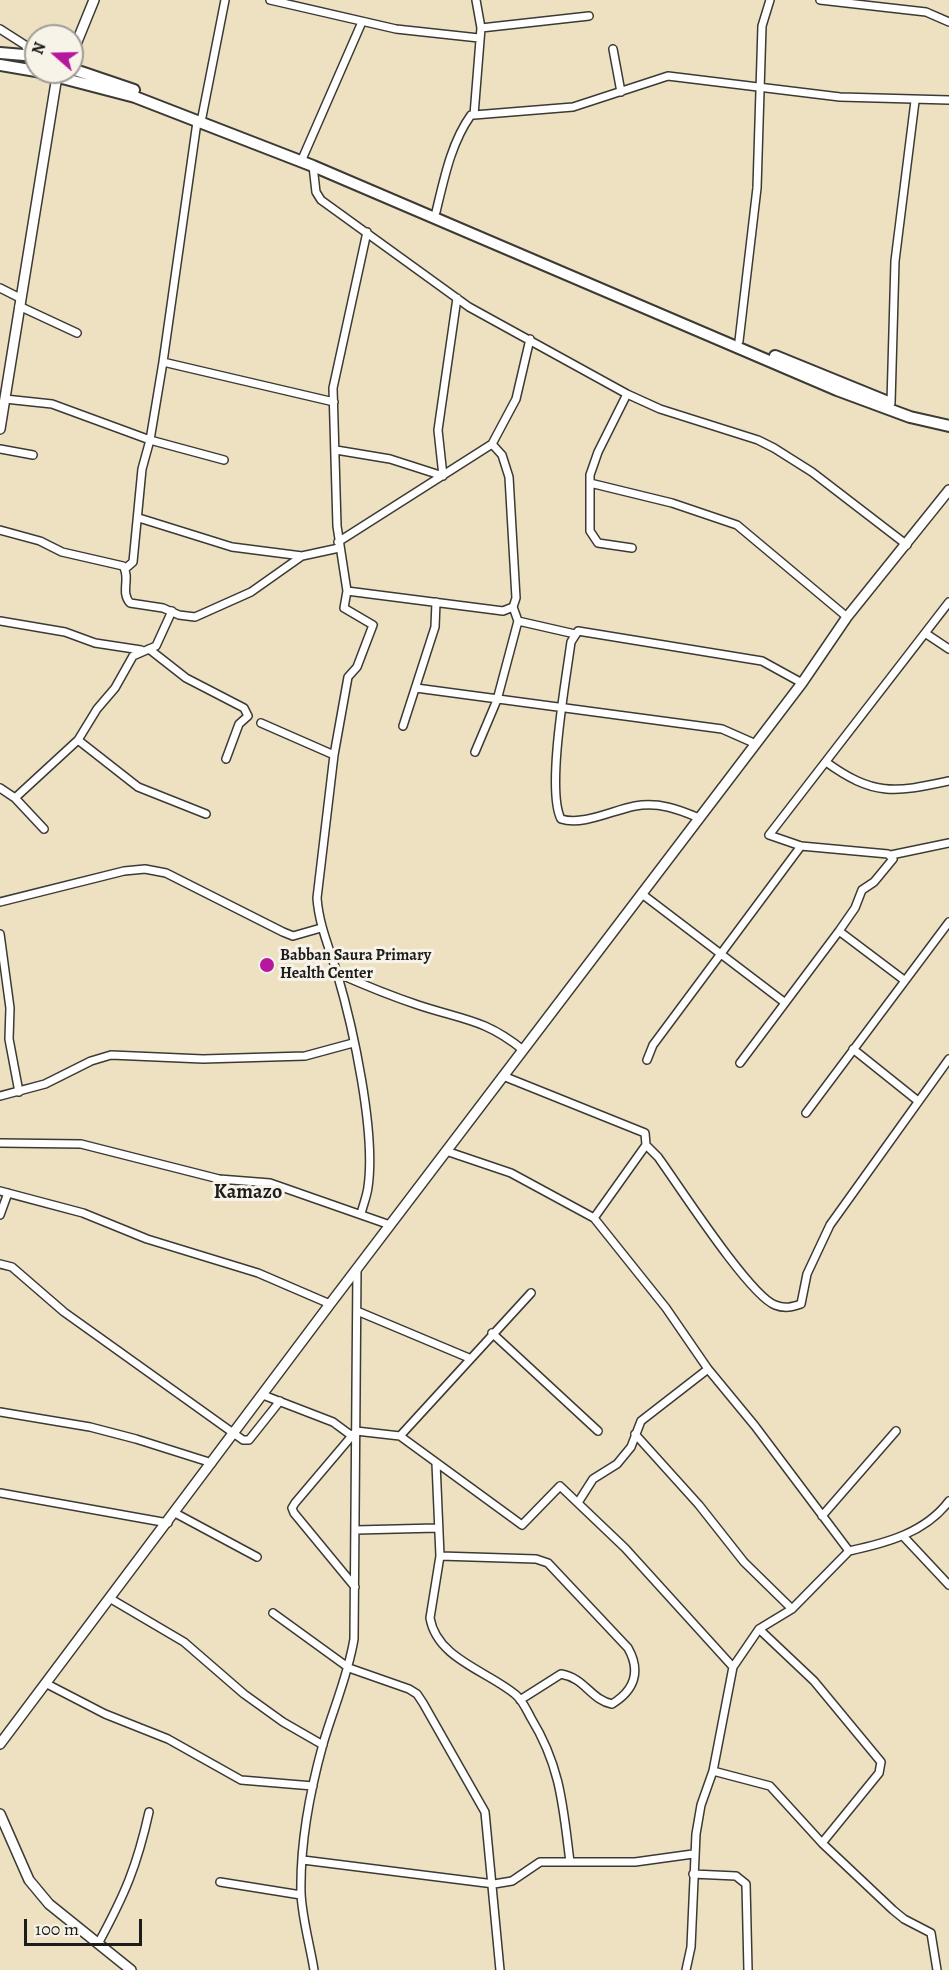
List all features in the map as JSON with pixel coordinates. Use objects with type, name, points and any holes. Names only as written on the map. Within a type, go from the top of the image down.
[{"type":"main road","points":[[0,53],[24,54]]},
{"type":"main road","points":[[0,65],[24,69]]},
{"type":"main road","points":[[84,74],[891,403],[949,419]]},
{"type":"main road","points":[[84,84],[199,119],[303,157],[436,212],[459,225],[837,390],[910,417],[949,426]]},
{"type":"street","points":[[84,25],[94,0]]},
{"type":"street","points":[[225,0],[199,119],[163,362],[150,441],[142,469],[133,562],[126,568],[125,595],[130,603],[195,617],[251,592],[302,556],[339,545],[492,444],[516,399],[530,339]]},
{"type":"street","points":[[270,0],[362,22],[479,38]]},
{"type":"street","points":[[474,115],[481,28],[476,0]]},
{"type":"street","points":[[739,341],[757,188],[762,88],[762,26],[770,0]]},
{"type":"street","points":[[820,0],[926,12],[949,22]]},
{"type":"street","points":[[481,28],[589,16]]},
{"type":"street","points":[[303,157],[362,22]]},
{"type":"street","points":[[0,29],[24,44]]},
{"type":"street","points":[[613,49],[621,92]]},
{"type":"street","points":[[436,212],[448,162],[464,124],[471,115],[573,108],[668,76],[840,97],[915,101],[949,100]]},
{"type":"street","points":[[0,429],[56,84]]},
{"type":"street","points":[[891,403],[895,261],[915,101]]},
{"type":"street","points":[[313,166],[316,192],[321,200],[457,298],[627,394],[660,409],[758,440],[774,448],[812,472],[907,545]]},
{"type":"street","points":[[361,1214],[368,1186],[370,1149],[353,1043],[337,973],[321,928],[317,898],[334,755],[348,677],[357,667],[373,625],[344,608],[347,591],[339,545],[334,402],[335,375],[343,350],[367,232]]},
{"type":"street","points":[[0,288],[20,302],[77,333]]},
{"type":"street","points":[[443,476],[438,430],[457,298]]},
{"type":"street","points":[[163,362],[334,402]]},
{"type":"street","points":[[627,394],[598,452],[590,483],[590,531],[592,538],[598,543],[633,548]]},
{"type":"street","points":[[5,399],[52,404],[150,441],[224,460]]},
{"type":"street","points":[[475,752],[497,700],[518,621],[513,607],[516,598],[509,477],[502,455],[492,444]]},
{"type":"street","points":[[0,449],[33,455]]},
{"type":"street","points":[[336,450],[390,459],[443,476]]},
{"type":"street","points":[[590,483],[672,503],[737,525],[847,617]]},
{"type":"street","points":[[0,1744],[111,1599],[357,1268],[756,744],[847,617],[949,490]]},
{"type":"street","points":[[139,518],[232,547],[302,556]]},
{"type":"street","points":[[0,530],[40,541],[62,552],[126,568]]},
{"type":"street","points":[[347,591],[503,611],[513,607]]},
{"type":"street","points":[[949,602],[769,835],[801,846],[891,855],[949,843]]},
{"type":"street","points":[[404,726],[435,627],[436,603]]},
{"type":"street","points":[[15,798],[78,740],[97,709],[116,688],[133,656],[156,646],[172,611]]},
{"type":"street","points":[[0,621],[65,632],[95,643],[145,650],[186,678],[244,708],[248,716],[239,724],[226,759]]},
{"type":"street","points":[[518,621],[575,634]]},
{"type":"street","points":[[699,818],[672,807],[656,805],[636,806],[572,821],[561,819],[555,795],[562,707],[571,642],[575,634],[578,631],[762,661],[802,682]]},
{"type":"street","points":[[925,633],[949,649]]},
{"type":"street","points":[[416,688],[722,729],[756,744]]},
{"type":"street","points":[[261,723],[334,755]]},
{"type":"street","points":[[78,740],[138,787],[206,814]]},
{"type":"street","points":[[826,762],[868,787],[884,790],[912,789],[949,781]]},
{"type":"street","points":[[0,788],[15,798],[44,829]]},
{"type":"street","points":[[647,1060],[653,1045],[801,846]]},
{"type":"street","points":[[741,1063],[784,1002],[839,931],[855,908],[862,890],[892,863],[891,855]]},
{"type":"street","points":[[0,902],[124,871],[145,869],[166,873],[283,933],[293,936],[321,928]]},
{"type":"street","points":[[642,894],[784,1002]]},
{"type":"street","points":[[806,1113],[949,922]]},
{"type":"street","points":[[839,931],[904,980]]},
{"type":"street","points":[[0,934],[10,1008],[9,1039],[19,1092]]},
{"type":"street","points":[[337,973],[419,1006],[486,1025],[504,1034],[523,1050]]},
{"type":"street","points":[[0,1096],[45,1084],[90,1061],[111,1055],[203,1059],[305,1056],[353,1043]]},
{"type":"street","points":[[853,1049],[918,1101]]},
{"type":"street","points":[[646,1144],[658,1157],[751,1285],[775,1305],[790,1308],[801,1304],[807,1274],[830,1225],[949,1059]]},
{"type":"street","points":[[503,1076],[642,1130],[647,1137],[646,1144],[594,1218]]},
{"type":"street","points":[[0,1143],[81,1144],[219,1179],[270,1183],[390,1225]]},
{"type":"street","points":[[446,1151],[511,1173],[594,1218],[666,1308],[708,1370],[755,1426],[849,1551]]},
{"type":"street","points":[[0,1191],[83,1213],[147,1239],[258,1273],[330,1304]]},
{"type":"street","points":[[0,1215],[9,1193]]},
{"type":"street","points":[[0,1264],[12,1267],[64,1312],[235,1433],[249,1440],[280,1401]]},
{"type":"street","points":[[314,1970],[301,1895],[303,1860],[313,1786],[323,1744],[349,1668],[354,1640],[357,1268]]},
{"type":"street","points":[[400,1436],[469,1358],[531,1293]]},
{"type":"street","points":[[357,1311],[469,1358]]},
{"type":"street","points":[[492,1333],[598,1431]]},
{"type":"street","points":[[579,1501],[593,1479],[617,1464],[631,1447],[641,1421],[708,1370]]},
{"type":"street","points":[[263,1395],[333,1422],[354,1433],[400,1436],[522,1525],[559,1486],[579,1501],[733,1666]]},
{"type":"street","points":[[0,1412],[90,1427],[212,1463]]},
{"type":"street","points":[[822,1516],[896,1431]]},
{"type":"street","points":[[354,1433],[292,1508],[329,1558],[355,1587]]},
{"type":"street","points":[[635,1434],[699,1505],[744,1562],[792,1609]]},
{"type":"street","points":[[436,1463],[437,1528],[441,1556],[430,1618],[435,1634],[452,1652],[520,1700],[554,1760],[570,1862]]},
{"type":"street","points":[[0,1493],[168,1522]]},
{"type":"street","points":[[686,1970],[691,1947],[693,1854],[701,1805],[713,1771],[733,1666],[759,1629],[792,1609],[849,1551],[903,1536],[928,1523],[949,1501]]},
{"type":"street","points":[[175,1513],[257,1557]]},
{"type":"street","points":[[356,1530],[437,1528]]},
{"type":"street","points":[[903,1536],[949,1585]]},
{"type":"street","points":[[441,1556],[536,1559],[548,1563],[628,1648],[637,1664],[630,1687],[612,1704],[603,1702],[578,1678],[561,1674],[520,1700]]},
{"type":"street","points":[[111,1599],[184,1642],[244,1694],[283,1722],[323,1744]]},
{"type":"street","points":[[273,1613],[349,1668],[417,1694],[482,1801],[488,1827],[500,1970]]},
{"type":"street","points":[[759,1629],[814,1681],[881,1762],[879,1773],[822,1843]]},
{"type":"street","points":[[47,1684],[105,1714],[168,1739],[241,1780],[255,1783],[313,1786]]},
{"type":"street","points":[[713,1771],[770,1786],[822,1843],[904,1919],[931,1933],[937,1970]]},
{"type":"street","points":[[99,1942],[131,1881],[149,1812]]},
{"type":"street","points":[[0,1814],[29,1880],[49,1904],[131,1970]]},
{"type":"street","points":[[303,1860],[494,1884],[512,1881],[540,1862],[635,1862],[693,1854]]},
{"type":"street","points":[[693,1874],[736,1876],[746,1884],[748,1970]]},
{"type":"street","points":[[220,1882],[301,1895]]},
{"type":"place","name":"Babban Saura Primary Health Center","points":[[267,965]]},
{"type":"district","name":"Kamazo","points":[[248,1193]]}]
